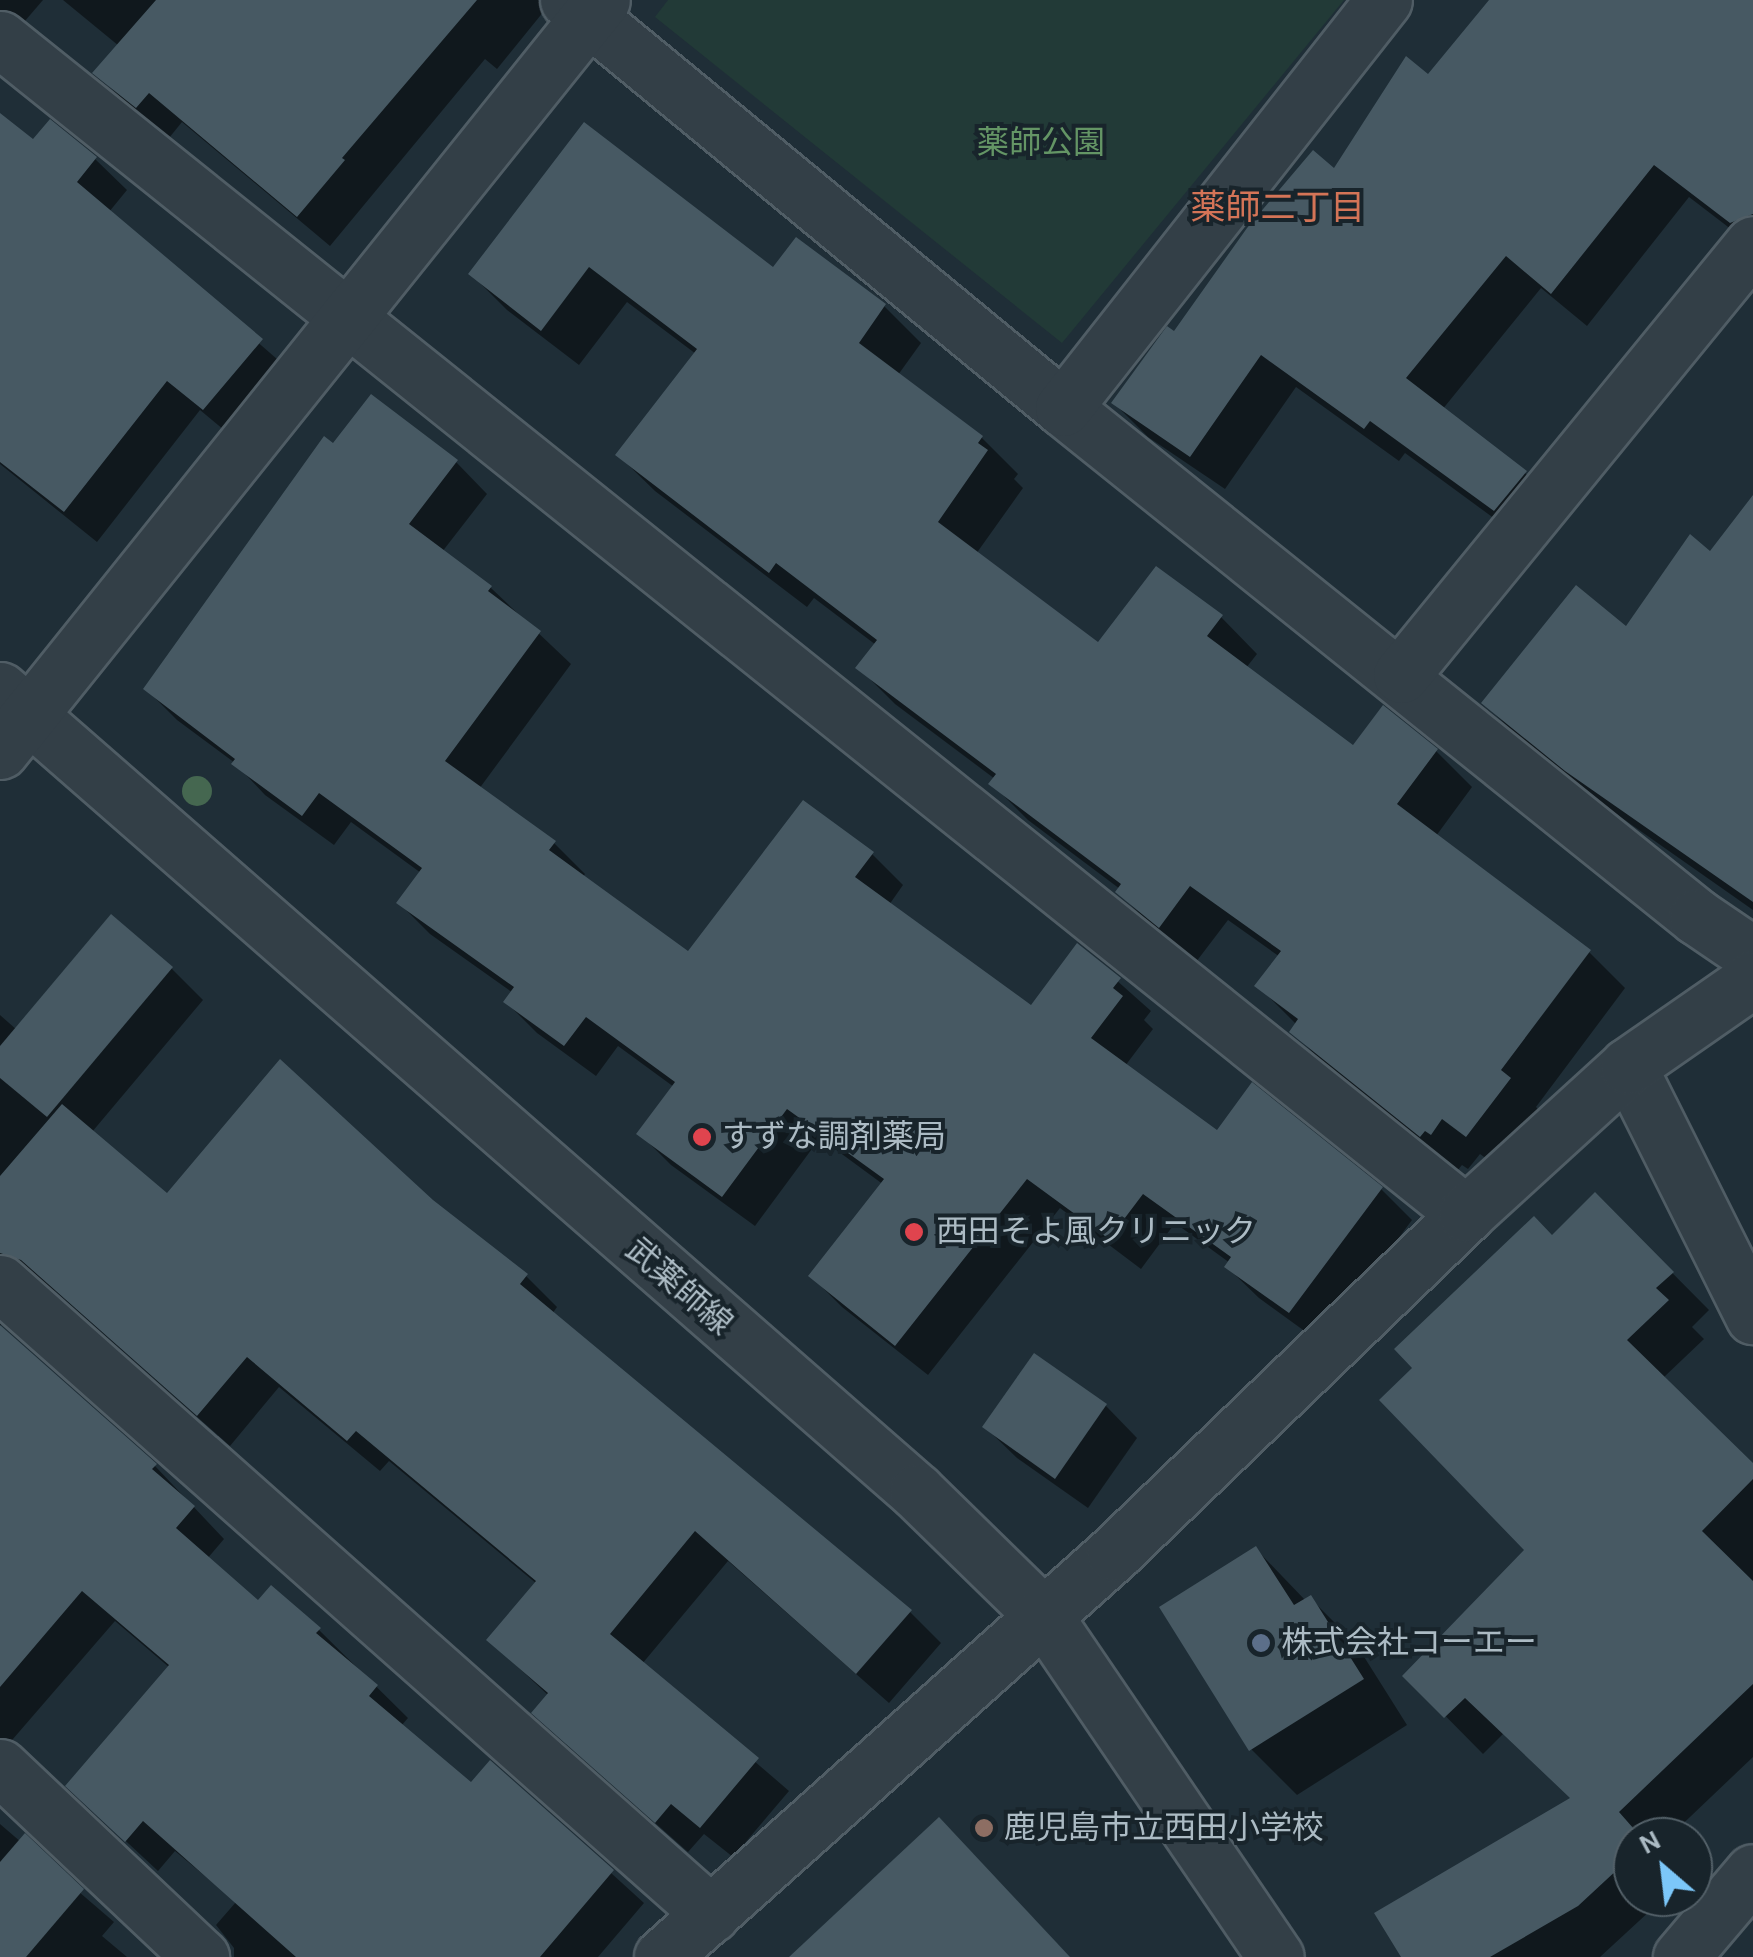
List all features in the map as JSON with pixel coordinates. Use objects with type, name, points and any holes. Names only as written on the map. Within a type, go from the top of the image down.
[{"type":"street","points":[[1063,408],[1384,0]]},
{"type":"street","points":[[10,719],[346,318],[586,5],[1063,408],[1401,675],[1697,917],[1747,982],[1628,1066],[1466,1214],[1044,1616],[662,1957]]},
{"type":"street","points":[[0,39],[1466,1214]]},
{"type":"street","points":[[1401,675],[1753,244]]},
{"type":"street","name":"武薬師線","points":[[10,719],[917,1492],[1044,1616],[1276,1957]]},
{"type":"street","points":[[1628,1066],[1753,1316]]},
{"type":"street","points":[[0,1283],[711,1914]]},
{"type":"street","points":[[0,1768],[201,1957]]},
{"type":"street","points":[[1681,1957],[1753,1872]]},
{"type":"green space","name":"薬師公園","points":[[668,0],[1344,0],[1062,343],[655,17]]},
{"type":"building","points":[[156,0],[477,0],[342,158],[345,160],[297,217],[149,93],[136,108],[92,73]]},
{"type":"building","points":[[1489,0],[1753,0],[1753,214],[1730,223],[1654,165],[1551,294],[1506,256],[1406,378],[1527,471],[1494,511],[1370,421],[1364,429],[1261,355],[1190,457],[1111,403],[1167,326],[1174,331],[1247,228],[1313,150],[1334,168],[1406,56],[1428,74]]},
{"type":"building","points":[[0,113],[33,139],[50,119],[97,157],[77,182],[263,339],[203,410],[167,381],[64,512],[0,462]]},
{"type":"building","points":[[584,122],[773,267],[796,237],[886,304],[859,343],[983,436],[978,443],[988,450],[938,522],[1098,642],[1156,566],[1223,615],[1207,636],[1353,745],[1383,705],[1438,749],[1397,804],[1591,950],[1501,1070],[1511,1078],[1466,1137],[1442,1119],[1431,1135],[1425,1131],[1420,1137],[1289,1032],[1298,1019],[1254,986],[1281,951],[1190,886],[1159,928],[1115,892],[1121,884],[988,784],[996,774],[855,668],[877,640],[776,563],[769,573],[615,455],[697,349],[589,267],[541,331],[468,274]]},
{"type":"building","points":[[371,394],[458,460],[409,524],[492,586],[488,591],[541,631],[445,761],[556,841],[549,850],[688,951],[803,800],[874,852],[855,877],[1031,1005],[1077,943],[1121,978],[1113,988],[1123,996],[1091,1038],[1217,1130],[1252,1082],[1383,1187],[1289,1313],[1224,1267],[1231,1257],[1143,1194],[1109,1239],[1027,1179],[895,1346],[808,1276],[884,1179],[787,1109],[722,1197],[636,1134],[675,1082],[586,1017],[564,1046],[503,1002],[514,987],[396,903],[422,868],[319,793],[302,816],[231,764],[235,759],[143,689],[324,436],[333,443]]},
{"type":"building","points":[[1753,495],[1753,902],[1565,771],[1481,703],[1576,585],[1626,626],[1690,534],[1710,551]]},
{"type":"building","points":[[111,914],[173,967],[47,1117],[0,1078],[0,1046]]},
{"type":"building","points":[[280,1059],[433,1200],[528,1274],[520,1284],[912,1610],[856,1674],[695,1531],[610,1634],[759,1758],[700,1828],[671,1804],[655,1823],[531,1713],[548,1693],[486,1640],[536,1581],[356,1431],[347,1441],[247,1357],[197,1416],[21,1260],[0,1253],[0,1176],[62,1104],[167,1193]]},
{"type":"building","points":[[1595,1192],[1674,1272],[1656,1288],[1669,1300],[1627,1340],[1753,1463],[1753,1479],[1702,1531],[1753,1581],[1753,1684],[1619,1812],[1623,1817],[1613,1817],[1613,1874],[1578,1906],[1490,1957],[1401,1957],[1374,1913],[1570,1798],[1465,1698],[1444,1718],[1402,1676],[1524,1550],[1379,1400],[1412,1368],[1394,1349],[1534,1216],[1552,1235]]},
{"type":"building","points":[[0,1325],[157,1464],[152,1469],[195,1506],[176,1528],[258,1600],[271,1585],[321,1628],[316,1633],[378,1685],[369,1696],[471,1782],[490,1760],[614,1870],[540,1957],[296,1957],[143,1821],[125,1842],[65,1786],[169,1665],[82,1591],[0,1687]]},
{"type":"building","points":[[1034,1353],[1107,1404],[1055,1479],[982,1427]]},
{"type":"building","name":"株式会社コーエー","points":[[1256,1546],[1294,1605],[1311,1595],[1364,1679],[1249,1751],[1159,1607]]},
{"type":"building","points":[[939,1817],[1070,1957],[789,1957]]},
{"type":"building","points":[[25,1833],[84,1889],[26,1957],[0,1957],[0,1862]]},
{"type":"place","name":"すずな調剤薬局","points":[[702,1137]]},
{"type":"place","name":"西田そよ風クリニック","points":[[914,1232]]},
{"type":"place","name":"株式会社コーエー","points":[[1261,1643]]},
{"type":"place","name":"鹿児島市立西田小学校","points":[[984,1828]]},
{"type":"district","name":"薬師二丁目","points":[[1278,208]]}]
